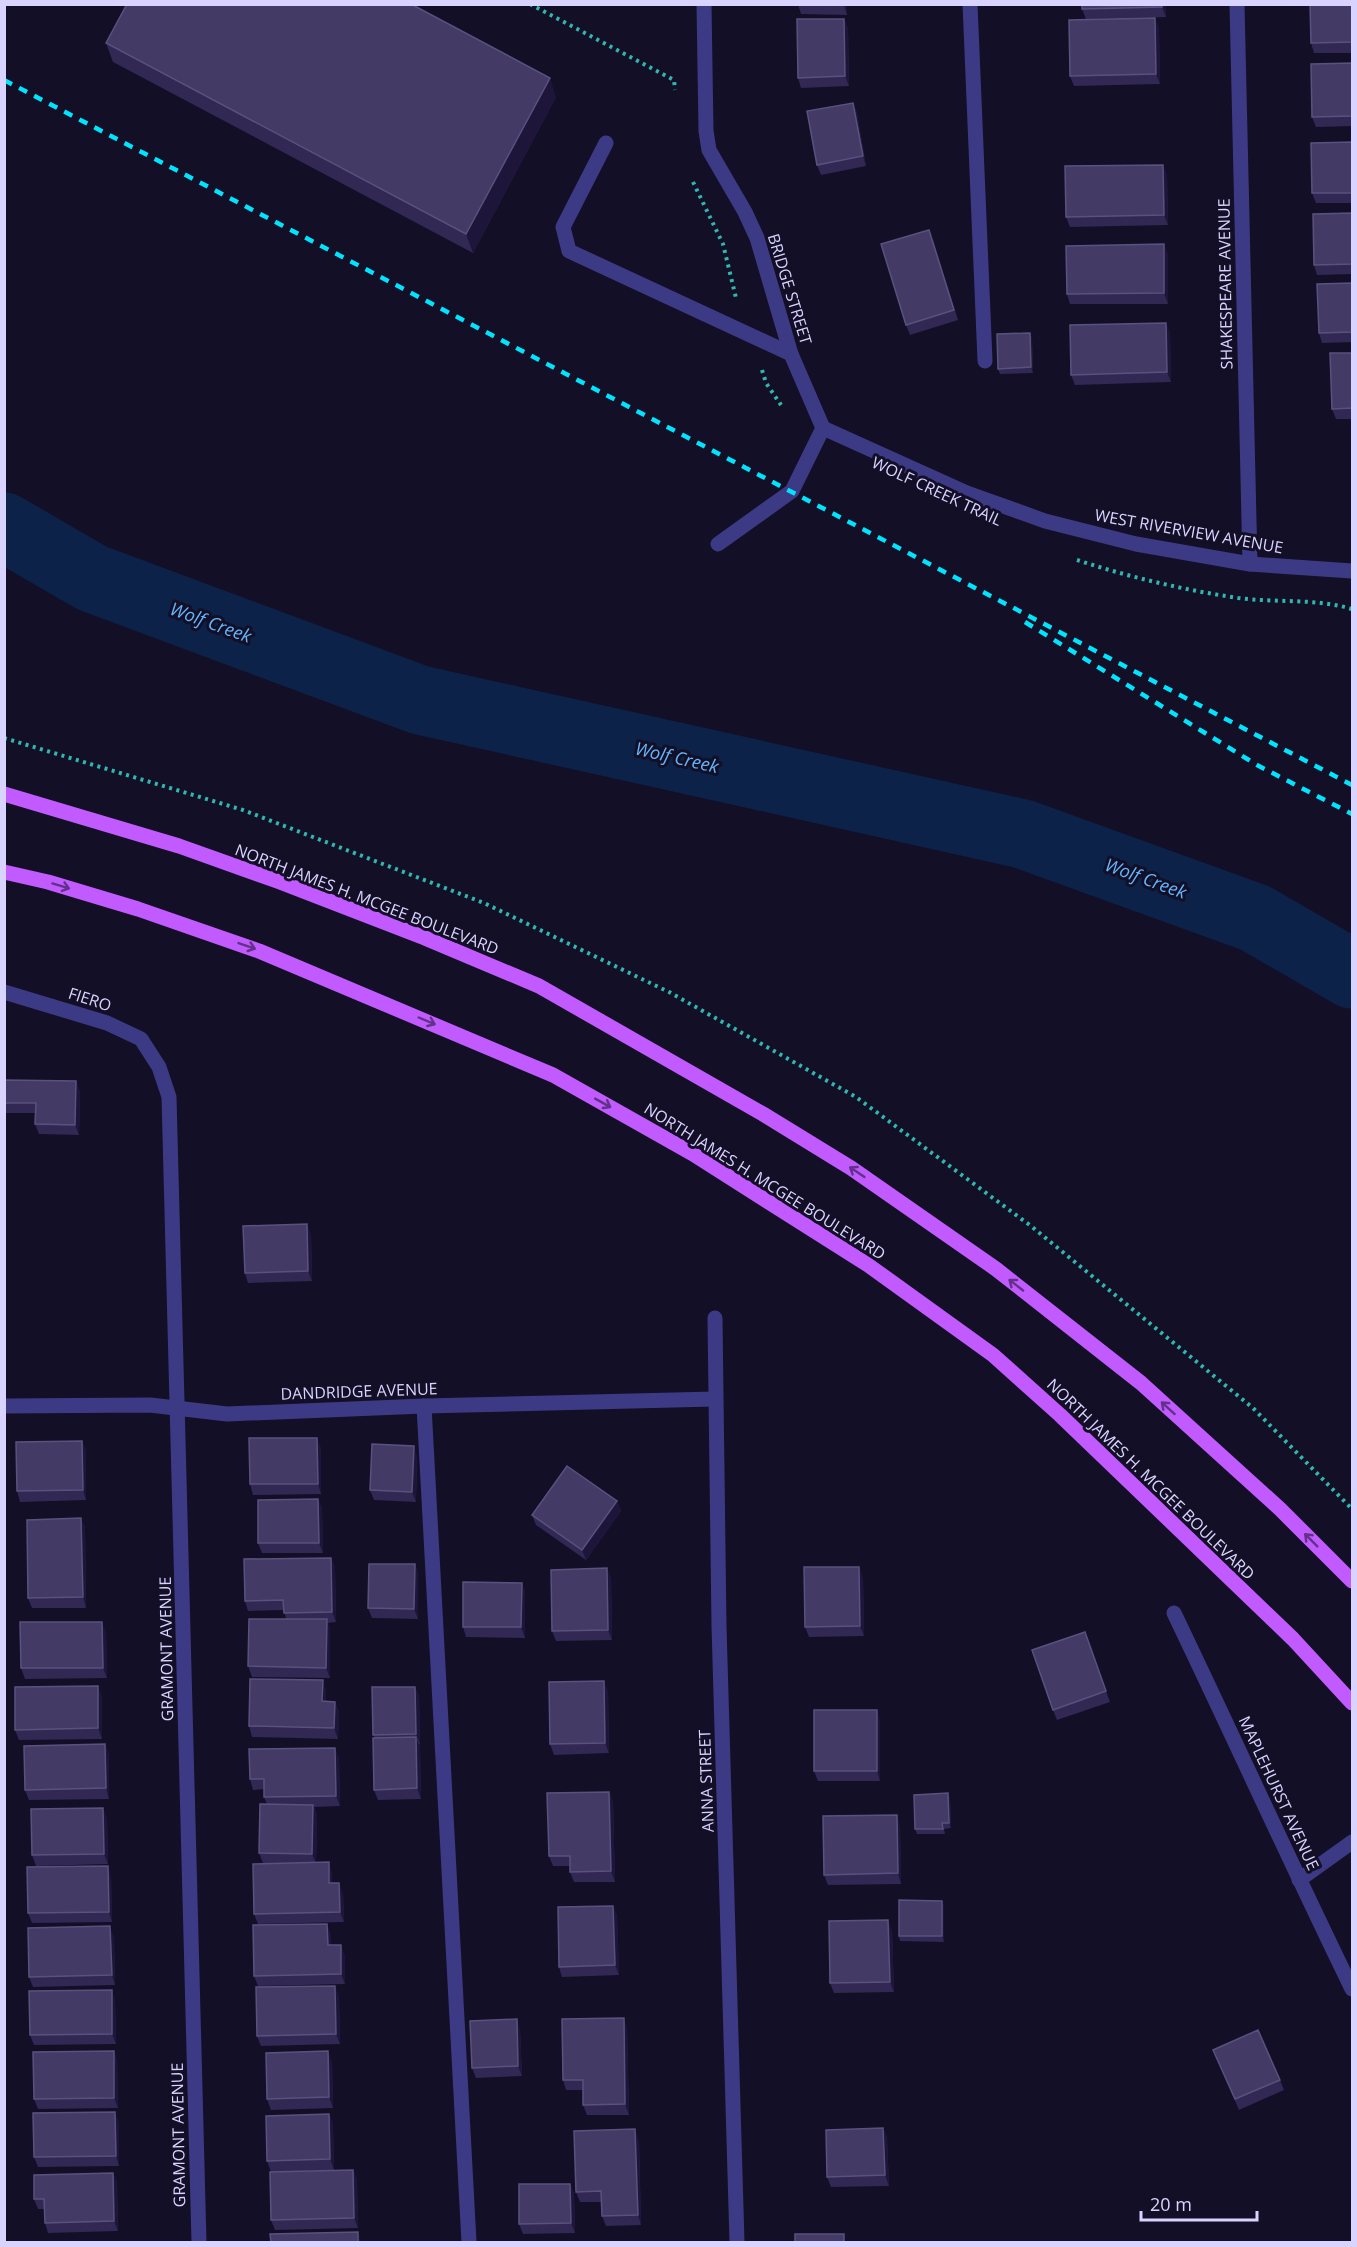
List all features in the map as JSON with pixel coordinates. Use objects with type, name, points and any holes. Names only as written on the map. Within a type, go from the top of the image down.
[{"type":"main road","name":"NORTH JAMES H. MCGEE BOULEVARD","points":[[4,794],[179,846],[280,882],[425,938],[539,986],[763,1114],[851,1168],[996,1269],[1141,1383],[1280,1509],[1353,1581]]},
{"type":"main road","name":"NORTH JAMES H. MCGEE BOULEVARD","points":[[4,872],[48,882],[138,909],[259,951],[552,1075],[693,1154],[868,1265],[993,1355],[1060,1415],[1293,1639],[1353,1703]]},
{"type":"street","name":"BRIDGE STREET","points":[[704,4],[706,130],[709,150],[745,212],[757,238],[791,354],[820,433]]},
{"type":"street","points":[[970,4],[985,361]]},
{"type":"street","name":"SHAKESPEARE AVENUE","points":[[1237,4],[1250,564]]},
{"type":"street","points":[[606,143],[563,227],[569,251],[791,354]]},
{"type":"street","points":[[718,544],[792,491],[820,433]]},
{"type":"street","name":"WEST RIVERVIEW AVENUE","points":[[820,433],[967,493],[1045,521],[1136,544],[1250,564],[1353,571]]},
{"type":"street","name":"FIERO","points":[[4,992],[107,1023],[141,1039],[153,1058]]},
{"type":"street","name":"GRAMONT AVENUE","points":[[153,1058],[159,1067],[169,1097],[199,2242]]},
{"type":"street","name":"ANNA STREET","points":[[715,1318],[719,1638],[737,2242]]},
{"type":"street","name":"DANDRIDGE AVENUE","points":[[4,1406],[150,1405],[227,1413],[715,1399]]},
{"type":"street","points":[[424,1406],[469,2242]]},
{"type":"street","name":"MAPLEHURST AVENUE","points":[[1174,1613],[1238,1744],[1299,1880],[1353,1989]]},
{"type":"street","points":[[1299,1880],[1353,1842]]},
{"type":"path","points":[[530,4],[674,80],[675,91]]},
{"type":"path","points":[[691,177],[723,244],[737,302],[766,383],[778,402],[820,433]]},
{"type":"path","points":[[1075,560],[1116,572],[1239,598],[1331,603],[1353,609]]},
{"type":"building","points":[[127,4],[411,4],[550,78],[466,234],[106,43]]},
{"type":"building","points":[[1082,4],[1162,4],[1162,7],[1082,9]]},
{"type":"building","points":[[1310,4],[1353,4],[1353,42],[1311,43]]},
{"type":"building","points":[[1155,18],[1156,74],[1070,76],[1069,20]]},
{"type":"building","points":[[797,19],[844,19],[845,76],[798,78]]},
{"type":"building","points":[[1353,63],[1353,116],[1312,117],[1311,64]]},
{"type":"building","points":[[853,103],[863,156],[817,165],[807,111]]},
{"type":"building","points":[[1353,142],[1353,193],[1312,193],[1311,143]]},
{"type":"building","points":[[1163,165],[1164,215],[1066,217],[1065,166]]},
{"type":"building","points":[[1353,213],[1353,264],[1314,265],[1313,214]]},
{"type":"building","points":[[929,230],[954,310],[906,325],[881,244]]},
{"type":"building","points":[[1164,244],[1164,293],[1067,294],[1066,246]]},
{"type":"building","points":[[1353,283],[1353,332],[1319,333],[1317,284]]},
{"type":"building","points":[[1166,323],[1167,372],[1071,375],[1070,325]]},
{"type":"building","points":[[1030,333],[1031,367],[998,369],[997,334]]},
{"type":"building","points":[[1330,353],[1353,353],[1353,408],[1332,409]]},
{"type":"building","points":[[4,1080],[76,1081],[75,1125],[35,1124],[36,1103],[4,1103]]},
{"type":"building","points":[[307,1224],[308,1271],[245,1273],[243,1226]]},
{"type":"building","points":[[249,1438],[317,1438],[318,1484],[250,1484]]},
{"type":"building","points":[[82,1441],[83,1490],[17,1491],[16,1442]]},
{"type":"building","points":[[372,1444],[414,1446],[412,1492],[370,1490]]},
{"type":"building","points":[[567,1466],[617,1501],[582,1550],[532,1515]]},
{"type":"building","points":[[318,1499],[319,1543],[258,1543],[258,1500]]},
{"type":"building","points":[[81,1518],[83,1597],[28,1598],[27,1520]]},
{"type":"building","points":[[331,1558],[332,1612],[284,1613],[283,1600],[245,1601],[244,1559]]},
{"type":"building","points":[[369,1564],[415,1564],[414,1609],[368,1608]]},
{"type":"building","points":[[804,1567],[859,1567],[860,1626],[805,1627]]},
{"type":"building","points":[[607,1568],[608,1630],[552,1631],[551,1570]]},
{"type":"building","points":[[463,1582],[522,1583],[521,1627],[463,1627]]},
{"type":"building","points":[[249,1619],[327,1619],[326,1668],[248,1666]]},
{"type":"building","points":[[20,1622],[102,1622],[103,1668],[21,1668]]},
{"type":"building","points":[[1085,1632],[1106,1691],[1053,1710],[1032,1650]]},
{"type":"building","points":[[250,1679],[323,1680],[322,1701],[335,1702],[334,1728],[249,1726]]},
{"type":"building","points":[[604,1681],[605,1743],[550,1744],[549,1682]]},
{"type":"building","points":[[98,1686],[98,1728],[15,1730],[15,1687]]},
{"type":"building","points":[[372,1687],[415,1687],[416,1734],[373,1735]]},
{"type":"building","points":[[814,1710],[877,1710],[877,1771],[814,1771]]},
{"type":"building","points":[[416,1737],[417,1788],[374,1790],[373,1738]]},
{"type":"building","points":[[105,1744],[106,1788],[25,1790],[24,1746]]},
{"type":"building","points":[[335,1748],[336,1796],[264,1797],[264,1779],[250,1779],[249,1749]]},
{"type":"building","points":[[609,1792],[611,1871],[570,1872],[570,1856],[549,1856],[547,1793]]},
{"type":"building","points":[[948,1793],[949,1823],[942,1823],[943,1829],[915,1829],[914,1795]]},
{"type":"building","points":[[260,1804],[313,1805],[312,1854],[259,1853]]},
{"type":"building","points":[[103,1808],[104,1854],[32,1855],[31,1809]]},
{"type":"building","points":[[897,1815],[898,1873],[824,1875],[823,1816]]},
{"type":"building","points":[[329,1862],[329,1883],[339,1883],[340,1912],[254,1914],[253,1864]]},
{"type":"building","points":[[108,1866],[109,1912],[28,1913],[27,1867]]},
{"type":"building","points":[[899,1900],[942,1901],[942,1936],[899,1936]]},
{"type":"building","points":[[613,1906],[615,1965],[559,1967],[558,1907]]},
{"type":"building","points":[[888,1920],[890,1982],[830,1983],[829,1921]]},
{"type":"building","points":[[327,1924],[328,1945],[341,1945],[341,1974],[254,1976],[253,1925]]},
{"type":"building","points":[[110,1926],[112,1975],[29,1977],[28,1928]]},
{"type":"building","points":[[335,1986],[336,2034],[257,2036],[256,1987]]},
{"type":"building","points":[[112,1990],[112,2034],[30,2035],[29,1991]]},
{"type":"building","points":[[624,2018],[625,2104],[583,2105],[583,2080],[563,2080],[562,2019]]},
{"type":"building","points":[[517,2019],[518,2066],[472,2068],[470,2021]]},
{"type":"building","points":[[1258,2030],[1280,2080],[1235,2099],[1213,2050]]},
{"type":"building","points":[[114,2051],[114,2098],[34,2099],[33,2052]]},
{"type":"building","points":[[328,2051],[329,2097],[267,2099],[266,2053]]},
{"type":"building","points":[[115,2112],[116,2156],[34,2157],[33,2113]]},
{"type":"building","points":[[329,2114],[330,2159],[267,2161],[266,2116]]},
{"type":"building","points":[[883,2128],[885,2175],[827,2177],[826,2130]]},
{"type":"building","points":[[635,2129],[638,2215],[602,2216],[601,2191],[576,2192],[574,2131]]},
{"type":"building","points":[[353,2170],[354,2218],[271,2220],[270,2172]]},
{"type":"building","points":[[113,2173],[114,2221],[45,2223],[44,2199],[34,2199],[34,2175]]},
{"type":"building","points":[[519,2184],[570,2184],[571,2223],[519,2224]]},
{"type":"building","points":[[358,2232],[358,2242],[271,2242],[270,2234]]},
{"type":"building","points":[[795,2234],[844,2234],[844,2242],[795,2242]]},
{"type":"waterway","name":"Wolf Creek","points":[[4,527],[92,578],[420,700],[1023,834],[1255,918],[1352,974]]},
{"type":"railway","points":[[4,80],[1352,785]]},
{"type":"railway","points":[[1025,622],[1257,765],[1352,814]]}]
